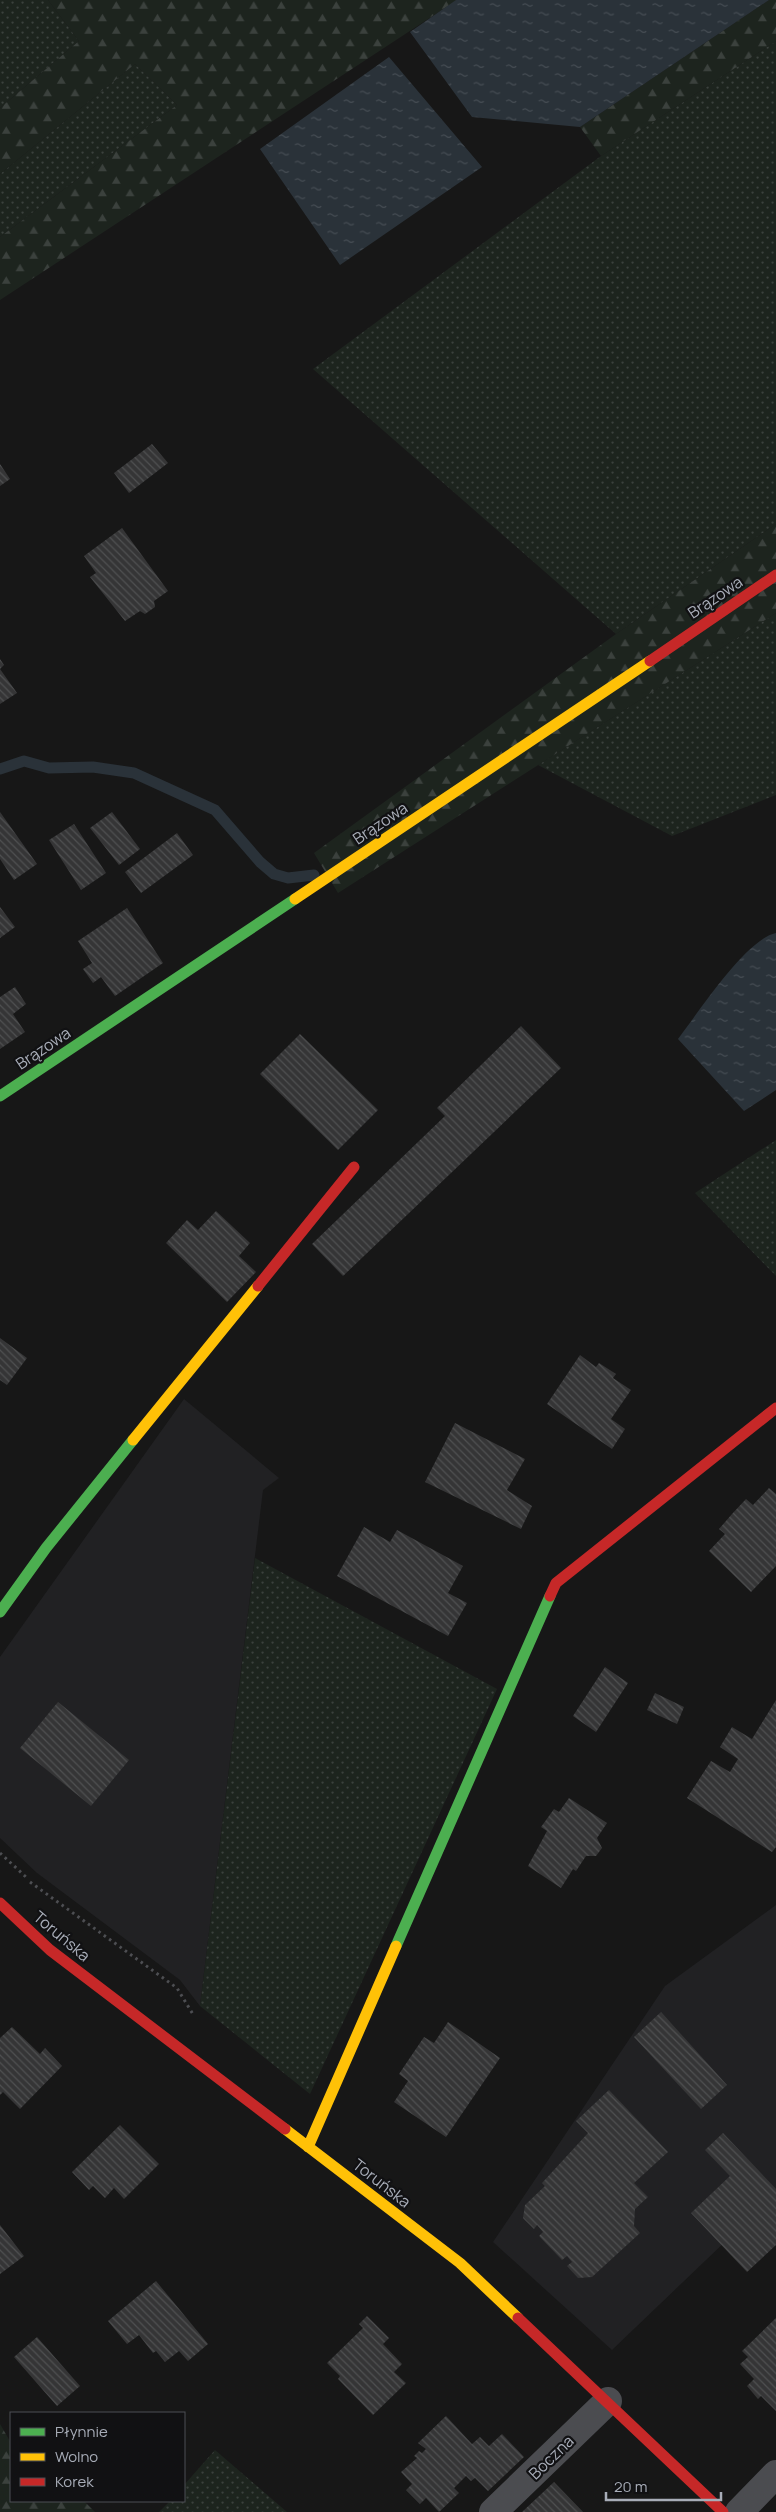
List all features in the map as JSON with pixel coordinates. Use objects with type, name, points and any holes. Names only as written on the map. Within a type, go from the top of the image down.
[{"type":"street","name":"Brązowa","points":[[0,1096],[490,769],[776,575]]},
{"type":"street","points":[[0,1612],[46,1548],[354,1166]]},
{"type":"street","points":[[308,2147],[556,1583],[776,1408]]},
{"type":"street","name":"Toruńska","points":[[0,1903],[50,1950],[460,2263],[723,2512]]},
{"type":"street","name":"Boczna","points":[[493,2512],[608,2402]]},
{"type":"street","points":[[739,2512],[776,2474]]},
{"type":"shaded area","points":[[184,1399],[279,1478],[263,1490],[200,2006],[180,1980],[37,1873],[0,1838],[0,1657]]},
{"type":"shaded area","points":[[776,1905],[776,2193],[612,2350],[493,2242],[665,1986]]},
{"type":"green space","points":[[0,0],[48,0],[79,41],[0,108]]},
{"type":"green space","points":[[48,0],[457,0],[0,300],[0,237],[177,105],[135,64],[0,174],[0,108],[79,41]]},
{"type":"green space","points":[[769,0],[776,0],[776,41],[601,156],[580,127]]},
{"type":"green space","points":[[776,41],[776,524],[616,634],[313,369],[601,156]]},
{"type":"green space","points":[[135,64],[177,105],[0,237],[0,174]]},
{"type":"green space","points":[[776,524],[776,613],[338,893],[314,853],[616,634]]},
{"type":"green space","points":[[776,613],[776,795],[672,836],[538,765]]},
{"type":"green space","points":[[776,1140],[776,1276],[695,1193]]},
{"type":"green space","points":[[255,1558],[497,1689],[310,2094],[200,2006]]},
{"type":"green space","points":[[0,2424],[10,2441],[10,2502],[85,2502],[95,2512],[0,2512]]},
{"type":"green space","points":[[215,2450],[287,2512],[159,2512],[169,2502],[185,2502],[185,2484]]},
{"type":"water","points":[[456,0],[769,0],[580,127],[472,117],[410,32]]},
{"type":"water","points":[[389,57],[482,167],[340,265],[260,149]]},
{"type":"water","points":[[776,933],[776,1090],[744,1111],[678,1039],[737,962],[764,938]]},
{"type":"building","points":[[152,444],[168,463],[129,493],[114,473]]},
{"type":"building","points":[[0,464],[10,479],[0,486]]},
{"type":"building","points":[[122,528],[168,591],[154,601],[155,607],[145,614],[140,611],[125,621],[90,577],[96,573],[84,556]]},
{"type":"building","points":[[0,659],[4,665],[0,669]]},
{"type":"building","points":[[0,669],[17,693],[0,704]]},
{"type":"building","points":[[0,812],[37,864],[14,880],[0,859]]},
{"type":"building","points":[[112,812],[140,849],[119,865],[90,828]]},
{"type":"building","points":[[74,824],[106,873],[81,890],[49,840]]},
{"type":"building","points":[[177,833],[193,855],[141,893],[125,872]]},
{"type":"building","points":[[0,907],[15,927],[0,938]]},
{"type":"building","points":[[127,908],[163,963],[115,996],[101,977],[93,983],[83,969],[92,963],[78,941]]},
{"type":"building","points":[[15,987],[26,1004],[13,1014],[25,1032],[0,1049],[0,997]]},
{"type":"building","points":[[521,1026],[561,1068],[343,1276],[312,1244],[445,1116],[437,1108]]},
{"type":"building","points":[[300,1034],[378,1110],[338,1150],[260,1074]]},
{"type":"building","points":[[216,1211],[250,1243],[239,1256],[256,1272],[227,1302],[166,1243],[187,1220],[198,1230]]},
{"type":"building","points":[[0,1338],[27,1358],[7,1385],[0,1380]]},
{"type":"building","points":[[580,1355],[596,1367],[599,1363],[616,1374],[613,1378],[631,1390],[611,1419],[625,1429],[612,1449],[547,1404]]},
{"type":"building","points":[[455,1423],[525,1459],[507,1490],[532,1506],[521,1529],[425,1482]]},
{"type":"building","points":[[769,1488],[776,1494],[776,1566],[751,1592],[709,1551],[725,1534],[719,1529],[746,1499],[753,1505]]},
{"type":"building","points":[[364,1527],[390,1542],[397,1530],[463,1566],[448,1593],[467,1603],[448,1636],[337,1576]]},
{"type":"building","points":[[605,1667],[628,1683],[596,1732],[573,1716]]},
{"type":"building","points":[[655,1693],[684,1707],[677,1724],[647,1710]]},
{"type":"building","points":[[776,1700],[776,1847],[772,1852],[687,1798],[711,1761],[730,1772],[738,1759],[720,1747],[732,1727],[752,1739]]},
{"type":"building","points":[[58,1702],[129,1760],[91,1806],[20,1748]]},
{"type":"building","points":[[569,1798],[607,1823],[597,1838],[602,1848],[596,1856],[586,1856],[576,1871],[573,1869],[561,1888],[528,1866],[547,1831],[541,1827],[554,1809],[559,1812]]},
{"type":"building","points":[[661,2012],[727,2085],[701,2109],[634,2037]]},
{"type":"building","points":[[448,2022],[500,2058],[446,2137],[394,2102],[408,2081],[399,2074],[424,2037],[434,2043]]},
{"type":"building","points":[[12,2027],[40,2054],[45,2048],[62,2066],[20,2109],[3,2092],[0,2095],[0,2038]]},
{"type":"building","points":[[609,2090],[668,2152],[634,2183],[648,2197],[635,2209],[634,2226],[640,2233],[592,2277],[578,2278],[567,2266],[572,2262],[567,2256],[562,2260],[539,2236],[543,2232],[537,2225],[534,2229],[523,2218],[525,2205],[545,2186],[542,2183],[588,2133],[576,2121]]},
{"type":"building","points":[[120,2125],[159,2164],[124,2199],[114,2188],[105,2198],[93,2186],[89,2190],[72,2172]]},
{"type":"building","points":[[723,2133],[776,2189],[776,2245],[747,2272],[691,2213],[730,2176],[705,2150]]},
{"type":"building","points":[[0,2225],[24,2256],[0,2274]]},
{"type":"building","points":[[156,2281],[208,2344],[188,2361],[179,2351],[165,2362],[156,2351],[153,2353],[139,2335],[127,2344],[108,2321]]},
{"type":"building","points":[[367,2316],[389,2338],[383,2344],[402,2364],[394,2372],[406,2383],[373,2415],[338,2379],[340,2376],[327,2363],[363,2328],[359,2324]]},
{"type":"building","points":[[776,2318],[776,2411],[761,2396],[758,2399],[747,2386],[754,2379],[740,2364],[748,2357],[742,2351]]},
{"type":"building","points":[[37,2337],[80,2386],[57,2406],[14,2357]]},
{"type":"building","points":[[446,2416],[472,2444],[480,2437],[489,2446],[502,2434],[524,2457],[488,2491],[475,2478],[471,2481],[466,2476],[454,2488],[459,2493],[439,2512],[426,2498],[420,2504],[406,2490],[412,2484],[401,2472],[417,2458],[414,2456],[419,2451],[422,2453],[426,2449],[418,2443]]},
{"type":"building","points":[[554,2482],[583,2512],[522,2512]]},
{"type":"waterway","points":[[0,769],[24,761],[49,768],[93,767],[134,773],[215,810],[260,862],[274,874],[288,878],[314,875]]},
{"type":"traffic: fast","points":[[0,1096],[295,899]]},
{"type":"traffic: fast","points":[[0,1612],[46,1548],[133,1440]]},
{"type":"traffic: fast","points":[[396,1946],[550,1596]]},
{"type":"traffic: slow","points":[[295,899],[650,661]]},
{"type":"traffic: slow","points":[[133,1440],[258,1286]]},
{"type":"traffic: slow","points":[[308,2147],[396,1946]]},
{"type":"traffic: slow","points":[[285,2129],[460,2263],[518,2318]]},
{"type":"traffic: jam","points":[[650,661],[776,575]]},
{"type":"traffic: jam","points":[[258,1286],[354,1167]]},
{"type":"traffic: jam","points":[[550,1596],[556,1583],[776,1408]]},
{"type":"traffic: jam","points":[[0,1903],[50,1950],[285,2129]]},
{"type":"traffic: jam","points":[[518,2318],[723,2512]]}]
